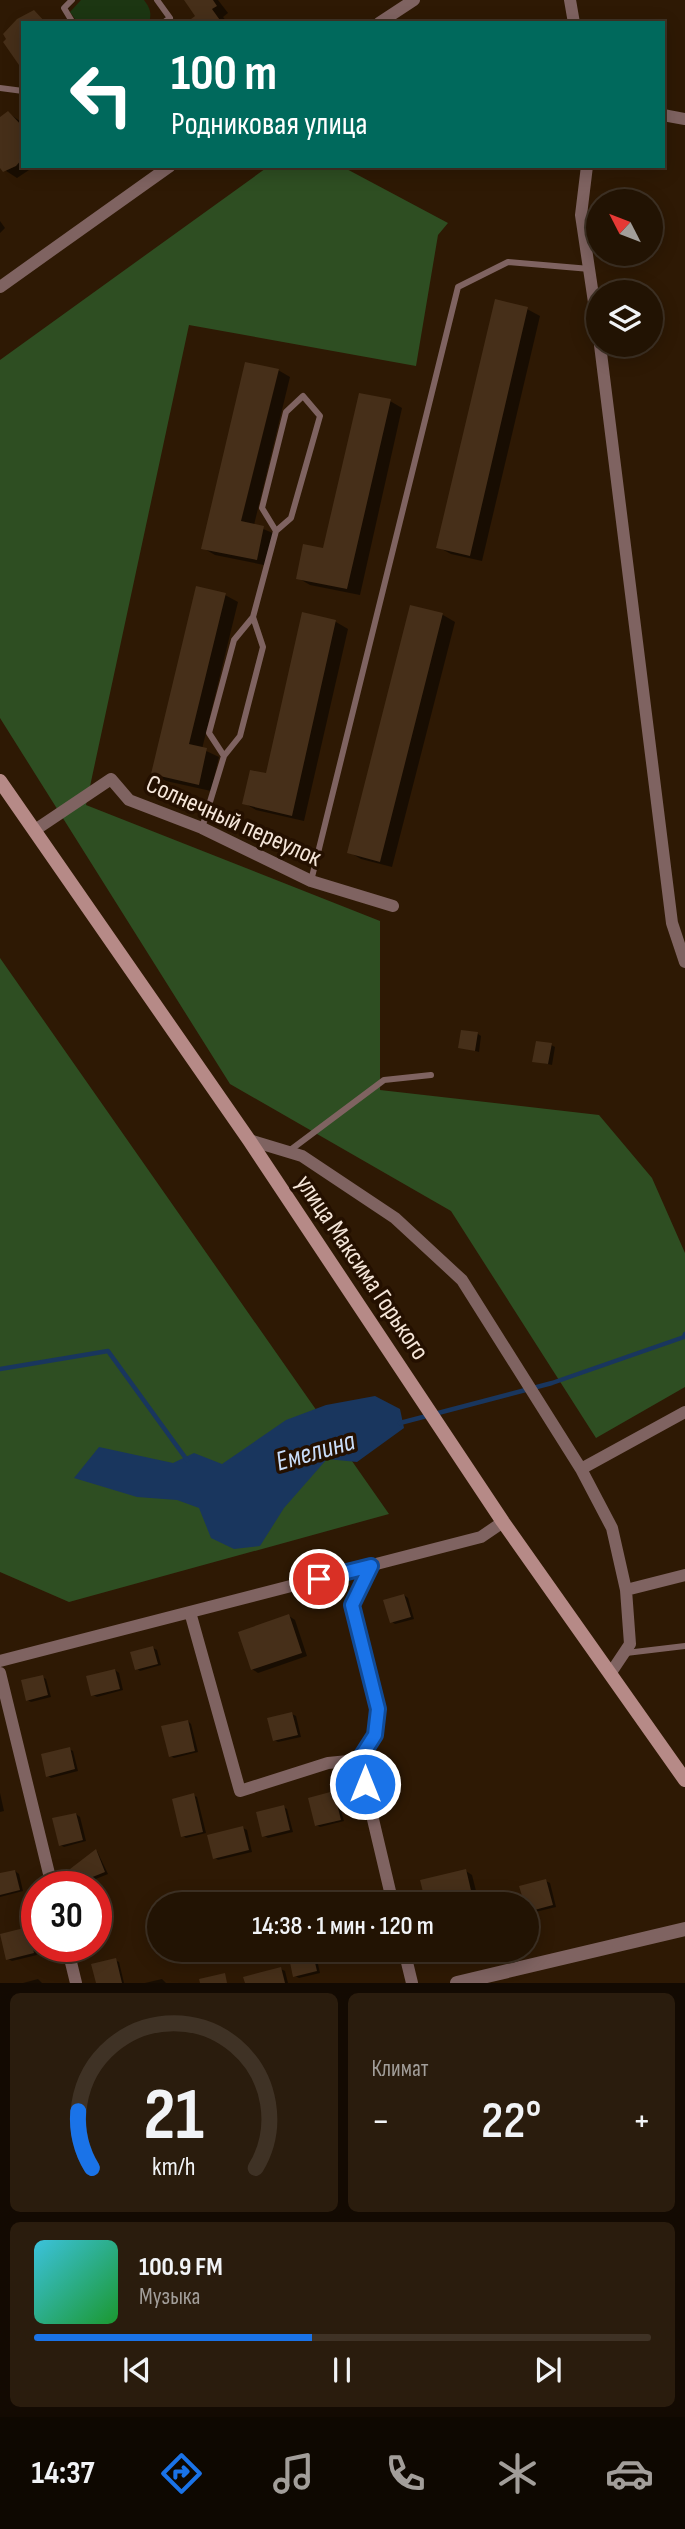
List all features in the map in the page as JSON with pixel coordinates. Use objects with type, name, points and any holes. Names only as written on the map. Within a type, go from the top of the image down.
[{"type":"main road","name":"улица Максима Горького","points":[[0,781],[249,1140],[503,1522],[685,1780]]},
{"type":"street","points":[[382,21],[414,0]]},
{"type":"street","points":[[570,0],[574,21]]},
{"type":"street","points":[[665,115],[685,119]]},
{"type":"street","points":[[0,287],[167,168]]},
{"type":"street","points":[[587,168],[581,215],[593,280]]},
{"type":"street","points":[[601,357],[672,923],[685,962]]},
{"type":"street","name":"Солнечный переулок","points":[[35,830],[111,779],[129,800],[202,828],[311,881],[393,906]]},
{"type":"street","points":[[249,1140],[302,1156],[395,1218],[462,1280],[581,1469],[612,1528],[626,1590],[630,1644],[610,1674]]},
{"type":"street","points":[[581,1469],[685,1412]]},
{"type":"street","points":[[0,1661],[481,1537],[503,1522]]},
{"type":"street","points":[[371,1566],[352,1605],[378,1709],[375,1735],[359,1760],[390,1892]]},
{"type":"street","points":[[626,1590],[685,1575]]},
{"type":"street","points":[[190,1612],[240,1791],[328,1763],[359,1760]]},
{"type":"street","points":[[0,1674],[48,1871]]},
{"type":"street","points":[[457,1983],[685,1929]]},
{"type":"street","points":[[71,1962],[76,1983]]},
{"type":"street","points":[[407,1962],[412,1983]]},
{"type":"lane","points":[[72,0],[64,8],[72,21]]},
{"type":"lane","points":[[157,0],[170,18],[166,21]]},
{"type":"lane","points":[[0,88],[21,91]]},
{"type":"lane","points":[[311,881],[458,287],[508,262],[592,269]]},
{"type":"lane","points":[[224,756],[209,733],[234,640],[253,617],[276,531],[291,518],[320,416],[303,396],[286,412],[262,508],[276,531]]},
{"type":"lane","points":[[202,828],[224,756],[240,736],[263,647],[253,617]]},
{"type":"lane","points":[[287,1152],[384,1080],[432,1075]]},
{"type":"lane","points":[[624,1654],[685,1646]]},
{"type":"green space","points":[[81,0],[144,0],[150,16],[149,21],[77,21],[70,12]]},
{"type":"green space","points":[[266,168],[345,168],[448,223],[438,235],[416,366],[189,325],[86,805],[380,921],[380,1090],[599,1115],[652,1178],[685,1253],[685,1387],[596,1438],[451,1211],[230,1084],[0,718],[0,360]]},
{"type":"green space","points":[[0,958],[389,1514],[69,1602],[0,1572]]},
{"type":"water","points":[[375,1396],[400,1409],[404,1428],[357,1462],[327,1459],[284,1508],[260,1546],[234,1549],[211,1538],[199,1508],[177,1500],[137,1497],[74,1478],[99,1447],[173,1463],[194,1453],[222,1464],[286,1420],[326,1405]]},
{"type":"building","points":[[184,0],[213,0],[217,6],[212,9],[221,21],[192,21],[195,16]]},
{"type":"building","points":[[34,10],[44,21],[21,21],[19,65],[3,42],[6,39],[3,34],[17,19]]},
{"type":"building","points":[[8,111],[21,125],[21,160],[3,172],[0,168],[0,117]]},
{"type":"building","points":[[495,299],[528,307],[470,556],[436,548]]},
{"type":"building","points":[[245,362],[279,369],[241,521],[264,526],[257,560],[201,549]]},
{"type":"building","points":[[359,393],[391,399],[347,589],[296,579],[303,544],[323,548]]},
{"type":"building","points":[[196,586],[226,593],[189,744],[207,748],[199,785],[151,774]]},
{"type":"building","points":[[410,605],[443,613],[380,862],[347,853]]},
{"type":"building","points":[[302,612],[336,620],[292,816],[242,804],[250,770],[266,773]]},
{"type":"building","points":[[461,1030],[478,1032],[475,1051],[458,1048]]},
{"type":"building","points":[[536,1041],[552,1043],[548,1064],[532,1062]]},
{"type":"building","points":[[404,1594],[411,1617],[390,1623],[383,1600]]},
{"type":"building","points":[[289,1614],[302,1653],[251,1670],[238,1632]]},
{"type":"building","points":[[153,1646],[158,1664],[135,1670],[130,1652]]},
{"type":"building","points":[[115,1669],[120,1689],[91,1696],[86,1676]]},
{"type":"building","points":[[43,1675],[48,1695],[26,1701],[21,1680]]},
{"type":"building","points":[[292,1712],[298,1735],[273,1741],[267,1718]]},
{"type":"building","points":[[188,1720],[195,1751],[169,1757],[161,1726]]},
{"type":"building","points":[[70,1747],[75,1769],[46,1777],[41,1754]]},
{"type":"building","points":[[334,1791],[341,1820],[315,1826],[308,1798]]},
{"type":"building","points":[[194,1793],[203,1832],[181,1837],[172,1799]]},
{"type":"building","points":[[284,1805],[290,1830],[262,1837],[256,1812]]},
{"type":"building","points":[[76,1813],[83,1840],[59,1846],[52,1818]]},
{"type":"building","points":[[243,1826],[249,1850],[213,1859],[207,1835]]},
{"type":"building","points":[[96,1849],[105,1871],[71,1871]]},
{"type":"building","points":[[466,1869],[471,1892],[423,1892],[420,1880]]},
{"type":"building","points":[[15,1870],[20,1890],[0,1895],[0,1873]]},
{"type":"building","points":[[546,1879],[553,1905],[539,1909],[539,1892],[521,1892],[519,1886]]},
{"type":"building","points":[[21,1929],[21,1956],[6,1960],[0,1934]]},
{"type":"building","points":[[116,1958],[122,1983],[96,1983],[91,1964],[112,1962],[112,1959]]},
{"type":"building","points":[[290,1962],[315,1962],[317,1971],[293,1977]]},
{"type":"building","points":[[281,1967],[285,1983],[245,1983],[243,1977]]},
{"type":"building","points":[[225,1973],[227,1983],[200,1983],[199,1979]]},
{"type":"waterway","name":"Емелина","points":[[400,1423],[552,1383],[684,1337],[685,1334]]},
{"type":"waterway","name":"Емелина","points":[[0,1369],[108,1351],[187,1460]]},
{"type":"route","points":[[319,1579],[371,1566],[352,1605],[378,1709],[375,1735],[359,1760],[365,1784]]}]
